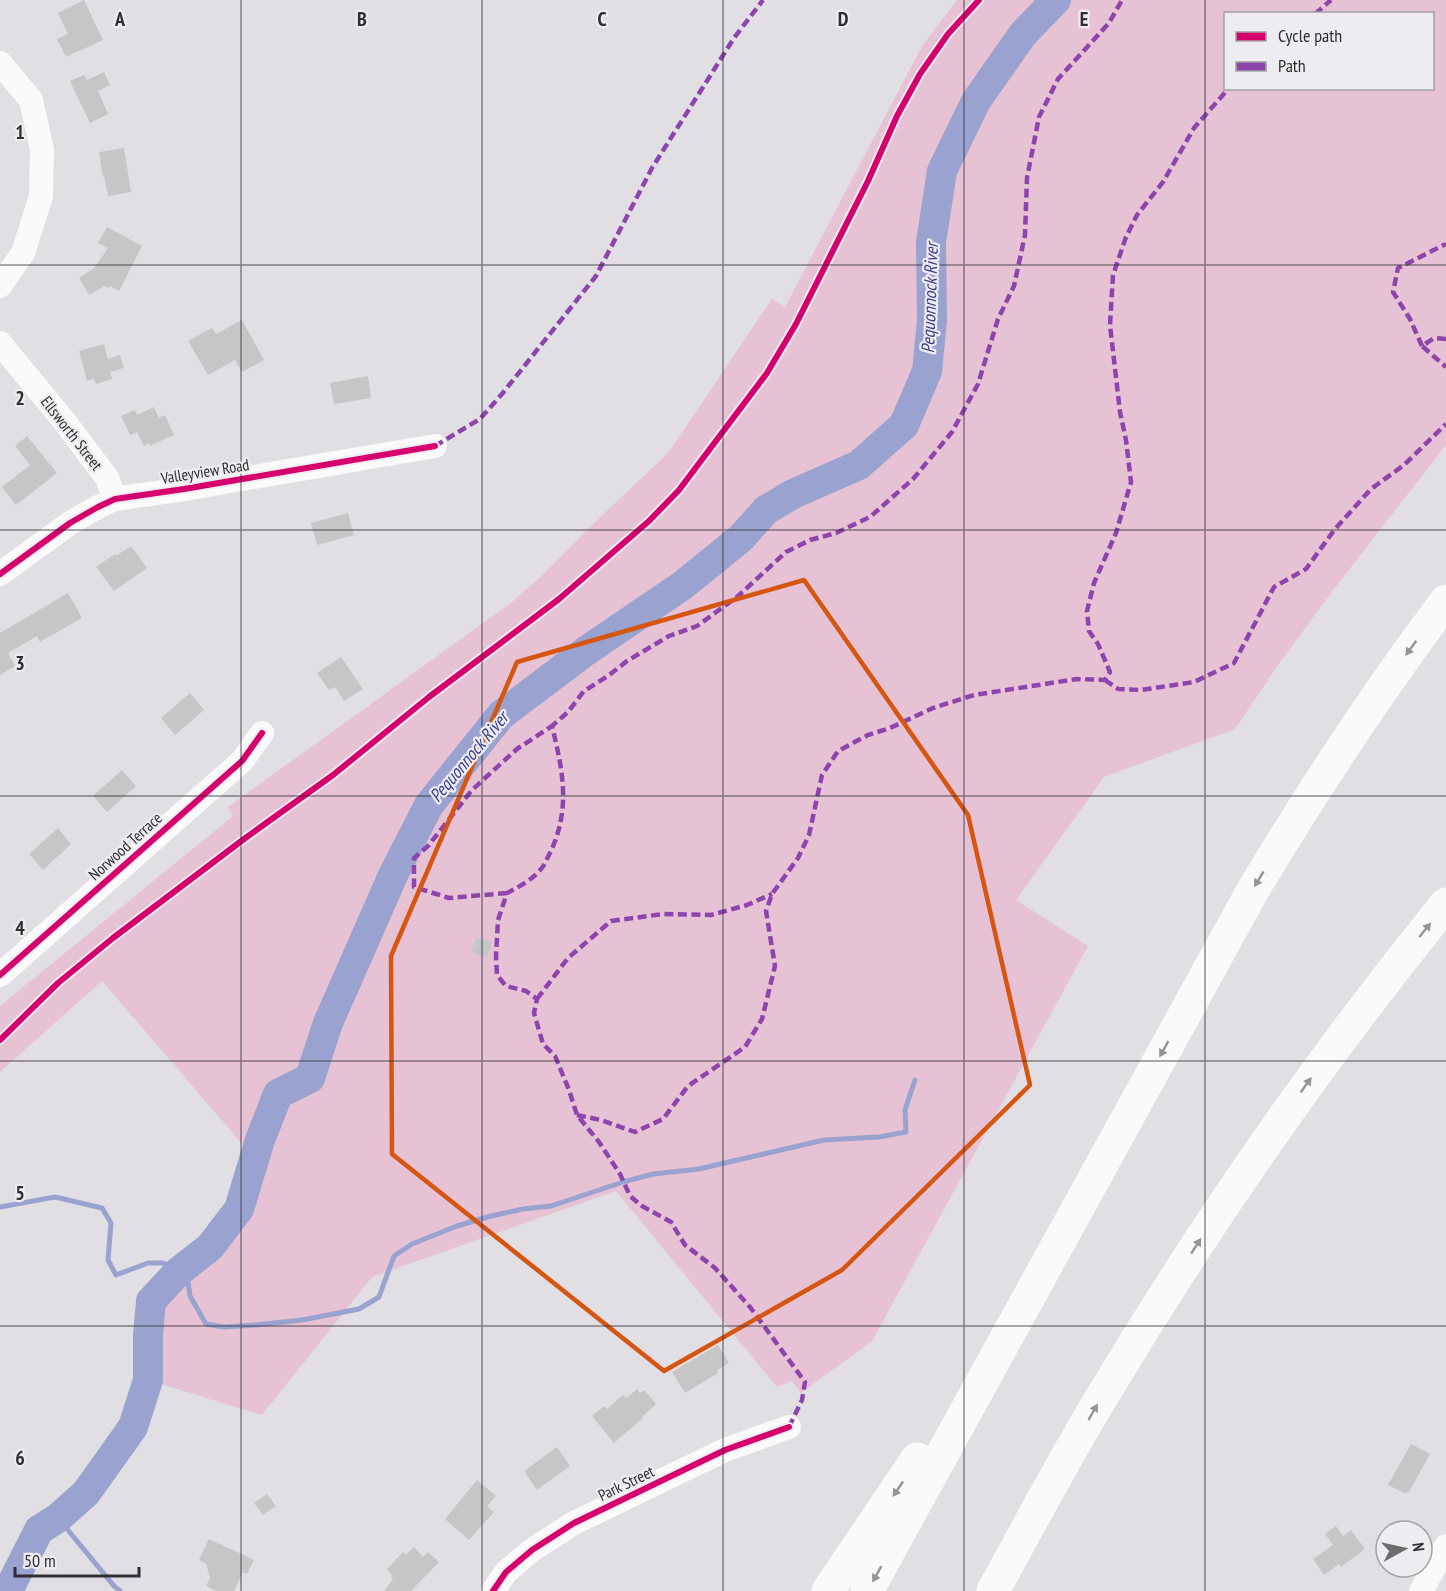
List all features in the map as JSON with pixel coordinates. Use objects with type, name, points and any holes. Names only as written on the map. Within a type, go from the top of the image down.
[{"type":"highway","points":[[867,1591],[1253,890],[1350,735],[1446,601]]},
{"type":"highway","points":[[993,1591],[1104,1392],[1169,1288],[1273,1131],[1345,1033],[1446,904]]},
{"type":"highway","points":[[828,1591],[908,1474],[1076,1209]]},
{"type":"highway","points":[[1006,1591],[1074,1445]]},
{"type":"street","points":[[0,63],[31,100],[42,150],[40,196],[23,253],[0,286]]},
{"type":"street","name":"Ellsworth Street","points":[[0,343],[65,422],[107,478],[115,499]]},
{"type":"street","name":"Valleyview Road","points":[[0,574],[70,523],[115,499],[435,446]]},
{"type":"street","name":"Norwood Terrace","points":[[0,975],[242,761],[262,733]]},
{"type":"street","name":"Park Street","points":[[493,1591],[506,1572],[532,1550],[574,1523],[725,1450],[789,1426]]},
{"type":"street","points":[[1421,1591],[1446,1546]]},
{"type":"highlighted area","points":[[804,580],[968,815],[1030,1085],[842,1270],[664,1371],[392,1154],[391,956],[517,662]]},
{"type":"shaded area","points":[[957,0],[1446,0],[1446,445],[1334,589],[1278,665],[1235,729],[1104,777],[1016,900],[1088,946],[872,1341],[801,1393],[792,1381],[777,1387],[616,1191],[372,1277],[262,1415],[148,1380],[151,1301],[178,1272],[217,1223],[241,1187],[243,1145],[102,981],[0,1072],[0,1006],[233,816],[228,807],[512,602],[539,578],[668,453],[772,299],[785,307],[922,46]]},
{"type":"building","points":[[84,0],[103,40],[66,57],[57,39],[68,34],[58,13]]},
{"type":"building","points":[[104,72],[110,85],[98,91],[108,114],[90,123],[70,81],[84,75],[87,80]]},
{"type":"building","points":[[124,148],[131,192],[108,196],[99,152]]},
{"type":"building","points":[[107,227],[142,246],[119,291],[110,286],[108,288],[104,286],[89,295],[79,278],[94,268],[108,248],[98,243]]},
{"type":"building","points":[[242,320],[264,360],[242,372],[235,360],[208,375],[188,341],[212,328],[216,334]]},
{"type":"building","points":[[104,344],[108,359],[120,355],[124,368],[110,372],[112,379],[96,384],[94,379],[87,381],[79,351]]},
{"type":"building","points":[[368,376],[371,398],[334,404],[330,383]]},
{"type":"building","points":[[154,407],[159,418],[165,415],[174,435],[150,446],[149,443],[144,446],[137,432],[130,435],[121,416],[135,410],[137,415]]},
{"type":"building","points":[[27,436],[57,473],[16,505],[2,487],[30,465],[15,446]]},
{"type":"building","points":[[348,513],[354,535],[317,545],[311,523]]},
{"type":"building","points":[[131,546],[147,568],[114,591],[96,567]]},
{"type":"building","points":[[68,593],[82,618],[40,642],[37,636],[8,653],[15,666],[0,675],[0,633]]},
{"type":"building","points":[[341,657],[363,689],[344,701],[335,687],[329,690],[317,673]]},
{"type":"building","points":[[190,693],[204,710],[175,735],[161,718]]},
{"type":"building","points":[[122,770],[136,786],[107,812],[93,796]]},
{"type":"building","points":[[58,828],[71,844],[43,870],[29,854]]},
{"type":"building","points":[[477,937],[492,942],[487,958],[471,952]]},
{"type":"building","points":[[718,1345],[729,1363],[717,1370],[718,1373],[685,1393],[672,1372]]},
{"type":"building","points":[[637,1389],[640,1393],[644,1390],[656,1404],[614,1443],[592,1416],[604,1406],[607,1409],[623,1395],[626,1398]]},
{"type":"building","points":[[1411,1444],[1430,1454],[1409,1492],[1404,1493],[1388,1485]]},
{"type":"building","points":[[557,1447],[570,1466],[537,1490],[524,1471]]},
{"type":"building","points":[[477,1480],[496,1496],[487,1506],[494,1512],[469,1540],[445,1519]]},
{"type":"building","points":[[267,1494],[276,1506],[263,1515],[254,1503]]},
{"type":"building","points":[[1336,1526],[1343,1536],[1351,1530],[1365,1549],[1341,1567],[1339,1564],[1324,1575],[1313,1559],[1333,1545],[1325,1534]]},
{"type":"building","points":[[209,1539],[254,1560],[247,1574],[243,1572],[234,1591],[216,1591],[206,1586],[210,1578],[206,1564],[199,1560]]},
{"type":"building","points":[[414,1547],[423,1557],[428,1552],[439,1562],[411,1591],[384,1591],[393,1579],[387,1569],[403,1552],[406,1555]]},
{"type":"waterway","name":"Pequonnock River","points":[[8,1591],[39,1530],[58,1518],[86,1493],[133,1427],[148,1380],[151,1301],[178,1272],[210,1247],[239,1209],[260,1140],[278,1094],[310,1078],[328,1023],[394,873],[429,805],[501,715],[586,651],[683,585],[741,538],[766,510],[793,494],[859,465],[904,425],[927,371],[932,320],[931,242],[942,171],[976,101],[1023,34],[1056,0]]},
{"type":"waterway","points":[[186,1267],[190,1296],[206,1324],[224,1327],[256,1325],[302,1320],[359,1309],[379,1297],[394,1256],[412,1244],[457,1226],[523,1209],[551,1206],[653,1174],[699,1169],[824,1140],[879,1137],[906,1132],[905,1110],[915,1080]]},
{"type":"waterway","points":[[0,1207],[55,1197],[102,1208],[111,1223],[108,1260],[116,1275],[148,1263],[163,1263],[178,1272]]},
{"type":"waterway","points":[[58,1518],[120,1591]]},
{"type":"marked path","points":[[435,446],[480,419],[596,276],[652,168],[734,38],[763,0]]},
{"type":"marked path","points":[[789,1427],[802,1400],[805,1382],[750,1307],[715,1268],[685,1245],[671,1222],[642,1206],[630,1196],[620,1174],[599,1142],[577,1115],[555,1056],[543,1044],[534,1013],[537,999],[526,991],[506,986],[497,975],[498,920],[507,893],[530,879],[541,869],[557,837],[561,821],[563,790],[552,726],[568,712],[584,691],[627,661],[669,636],[697,626],[737,597],[786,552],[810,540],[836,533],[870,517],[913,479],[952,432],[978,384],[998,319],[1014,286],[1025,235],[1027,178],[1039,117],[1058,79],[1109,23],[1122,0]]},
{"type":"marked path","points":[[1317,12],[1331,0]]},
{"type":"marked path","points":[[577,1115],[601,1120],[635,1132],[663,1119],[688,1086],[745,1047],[762,1019],[775,966],[766,911],[772,894],[798,858],[809,835],[822,775],[838,751],[868,735],[890,728],[933,708],[974,695],[1077,679],[1105,680],[1110,672],[1098,644],[1089,631],[1087,611],[1094,583],[1116,533],[1131,482],[1110,325],[1113,275],[1126,237],[1137,215],[1163,182],[1194,128],[1227,90]]},
{"type":"marked path","points":[[1422,346],[1410,319],[1393,292],[1398,268],[1446,244]]},
{"type":"marked path","points":[[1446,339],[1434,338],[1422,346],[1446,367]]},
{"type":"marked path","points":[[1105,680],[1118,689],[1141,690],[1194,682],[1234,663],[1274,587],[1306,569],[1335,529],[1371,489],[1404,465],[1446,424]]},
{"type":"marked path","points":[[507,893],[449,898],[414,887],[414,858],[428,846],[472,790],[517,749],[552,726]]},
{"type":"marked path","points":[[537,999],[568,958],[611,921],[663,914],[711,915],[747,905],[772,894]]},
{"type":"cycle path","points":[[0,1040],[58,983],[113,938],[333,775],[429,697],[559,599],[649,521],[679,490],[767,373],[796,324],[868,181],[897,116],[920,74],[948,34],[979,0]]},
{"type":"cycle path","points":[[0,574],[70,523],[115,499],[435,446]]},
{"type":"cycle path","points":[[0,975],[242,761],[262,733]]},
{"type":"cycle path","points":[[493,1591],[506,1572],[532,1550],[574,1523],[725,1450],[789,1427]]}]
